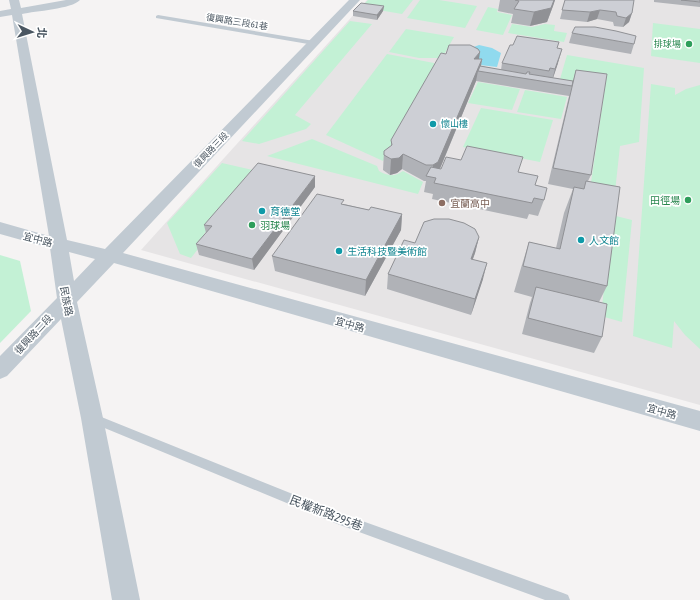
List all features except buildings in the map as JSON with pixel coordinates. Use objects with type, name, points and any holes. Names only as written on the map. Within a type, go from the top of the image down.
[{"type":"street","points":[[0,14],[15,6],[68,3],[75,0]]},
{"type":"street","name":"復興路三段","points":[[67,299],[356,0]]},
{"type":"street","name":"民族路","points":[[15,6],[53,207],[67,299],[92,418],[126,600]]},
{"type":"street","name":"宜中路","points":[[0,228],[110,256],[700,421]]},
{"type":"street","name":"復興路二段","points":[[0,370],[67,299]]},
{"type":"lane","name":"復興路三段61巷","points":[[158,17],[314,43]]},
{"type":"lane","name":"民權新路295巷","points":[[92,418],[340,519],[563,600]]},
{"type":"shaded area","name":"宜蘭高中","points":[[367,0],[700,0],[700,405],[141,250]]},
{"type":"green space","points":[[368,0],[413,0],[402,14],[361,7]]},
{"type":"green space","points":[[420,0],[439,0],[477,6],[465,28],[407,18]]},
{"type":"green space","points":[[488,7],[498,9],[497,12],[512,15],[503,35],[476,30]]},
{"type":"green space","points":[[350,21],[372,24],[295,115],[311,124],[306,129],[259,144],[242,141]]},
{"type":"green space","points":[[653,23],[700,29],[700,63],[651,56]]},
{"type":"green space","points":[[512,24],[532,27],[545,24],[555,25],[554,31],[567,33],[564,42],[508,33]]},
{"type":"green space","points":[[406,29],[454,37],[442,58],[419,58],[389,52]]},
{"type":"green space","points":[[387,54],[434,63],[436,67],[383,161],[326,135]]},
{"type":"green space","points":[[567,55],[644,68],[639,142],[620,146],[614,201],[589,196],[605,87],[560,79]]},
{"type":"green space","points":[[478,82],[520,89],[512,110],[468,103]]},
{"type":"green space","points":[[651,84],[675,88],[675,95],[686,89],[700,85],[700,349],[685,335],[674,321],[672,348],[633,336]]},
{"type":"green space","points":[[525,90],[567,97],[561,119],[517,112]]},
{"type":"green space","points":[[481,108],[553,120],[540,162],[463,147]]},
{"type":"green space","points":[[312,139],[377,166],[379,171],[385,174],[394,175],[403,171],[423,182],[418,194],[267,156]]},
{"type":"green space","points":[[222,163],[257,171],[204,234],[205,240],[191,258],[180,254],[167,223]]},
{"type":"green space","points":[[612,215],[632,220],[622,322],[601,316]]},
{"type":"green space","points":[[0,255],[20,261],[31,311],[0,343]]},
{"type":"water","points":[[479,45],[492,48],[501,53],[497,67],[480,65],[463,51]]},
{"type":"place","name":"排球場","points":[[689,44]]},
{"type":"place","name":"懷山樓","points":[[433,124]]},
{"type":"place","name":"田徑場","points":[[688,200]]},
{"type":"place","name":"宜蘭高中","points":[[442,203]]},
{"type":"place","name":"育德堂","points":[[262,211]]},
{"type":"place","name":"羽球場","points":[[252,225]]},
{"type":"place","name":"人文館","points":[[581,240]]},
{"type":"place","name":"生活科技暨美術館","points":[[339,251]]}]
